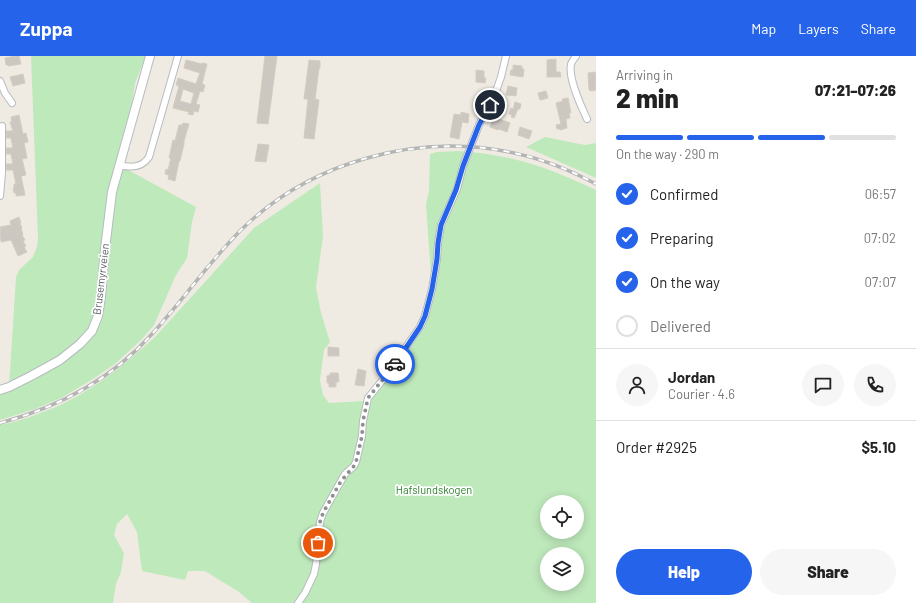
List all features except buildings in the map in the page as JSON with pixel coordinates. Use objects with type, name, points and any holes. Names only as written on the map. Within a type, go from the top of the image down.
[{"type":"street","name":"Brusemyrveien","points":[[0,390],[31,376],[60,360],[80,344],[92,331],[98,316],[101,297],[111,199],[119,165],[150,56]]},
{"type":"street","points":[[119,165],[128,167],[140,165],[146,162],[149,157],[178,56]]},
{"type":"street","points":[[298,603],[306,593],[314,574],[320,522],[323,513],[341,481],[356,462],[368,398],[390,371],[420,327],[425,316],[432,289],[441,225],[456,190],[463,166],[477,130],[496,91],[506,56]]},
{"type":"street","points":[[576,56],[571,65],[571,73],[575,90],[587,119]]},
{"type":"street","points":[[0,81],[5,93],[12,103]]},
{"type":"street","points":[[0,196],[2,174],[2,126]]},
{"type":"green space","points":[[31,56],[146,56],[135,83],[132,103],[119,149],[119,165],[196,207],[192,222],[187,258],[176,275],[154,325],[141,340],[116,363],[61,398],[35,409],[0,420],[0,390],[9,387],[16,277],[19,270],[33,257],[38,239]]},
{"type":"green space","points":[[545,137],[585,145],[596,143],[596,178],[526,147]]},
{"type":"green space","name":"Hafslundskogen","points":[[458,151],[496,155],[545,168],[596,190],[596,603],[252,603],[239,592],[205,571],[188,571],[185,580],[142,571],[137,532],[127,514],[117,524],[114,535],[124,553],[113,603],[0,603],[0,425],[15,422],[55,407],[71,400],[101,382],[155,337],[254,228],[320,183],[323,236],[316,287],[321,313],[330,342],[324,350],[320,380],[323,395],[329,403],[364,401],[368,398],[420,327],[432,289],[426,204],[429,191],[430,154],[437,152]]},
{"type":"railway","points":[[0,423],[43,409],[63,400],[83,390],[119,365],[152,334],[229,242],[241,230],[269,206],[300,186],[333,170],[368,158],[404,150],[441,146],[478,147],[535,158],[576,174],[596,184]]},
{"type":"way so far","points":[[318,543],[320,522],[323,513],[345,474],[354,466],[356,462],[368,398],[395,364]]},
{"type":"route","points":[[395,364],[420,327],[425,316],[432,289],[441,225],[456,190],[463,166],[479,125],[490,105]]}]
